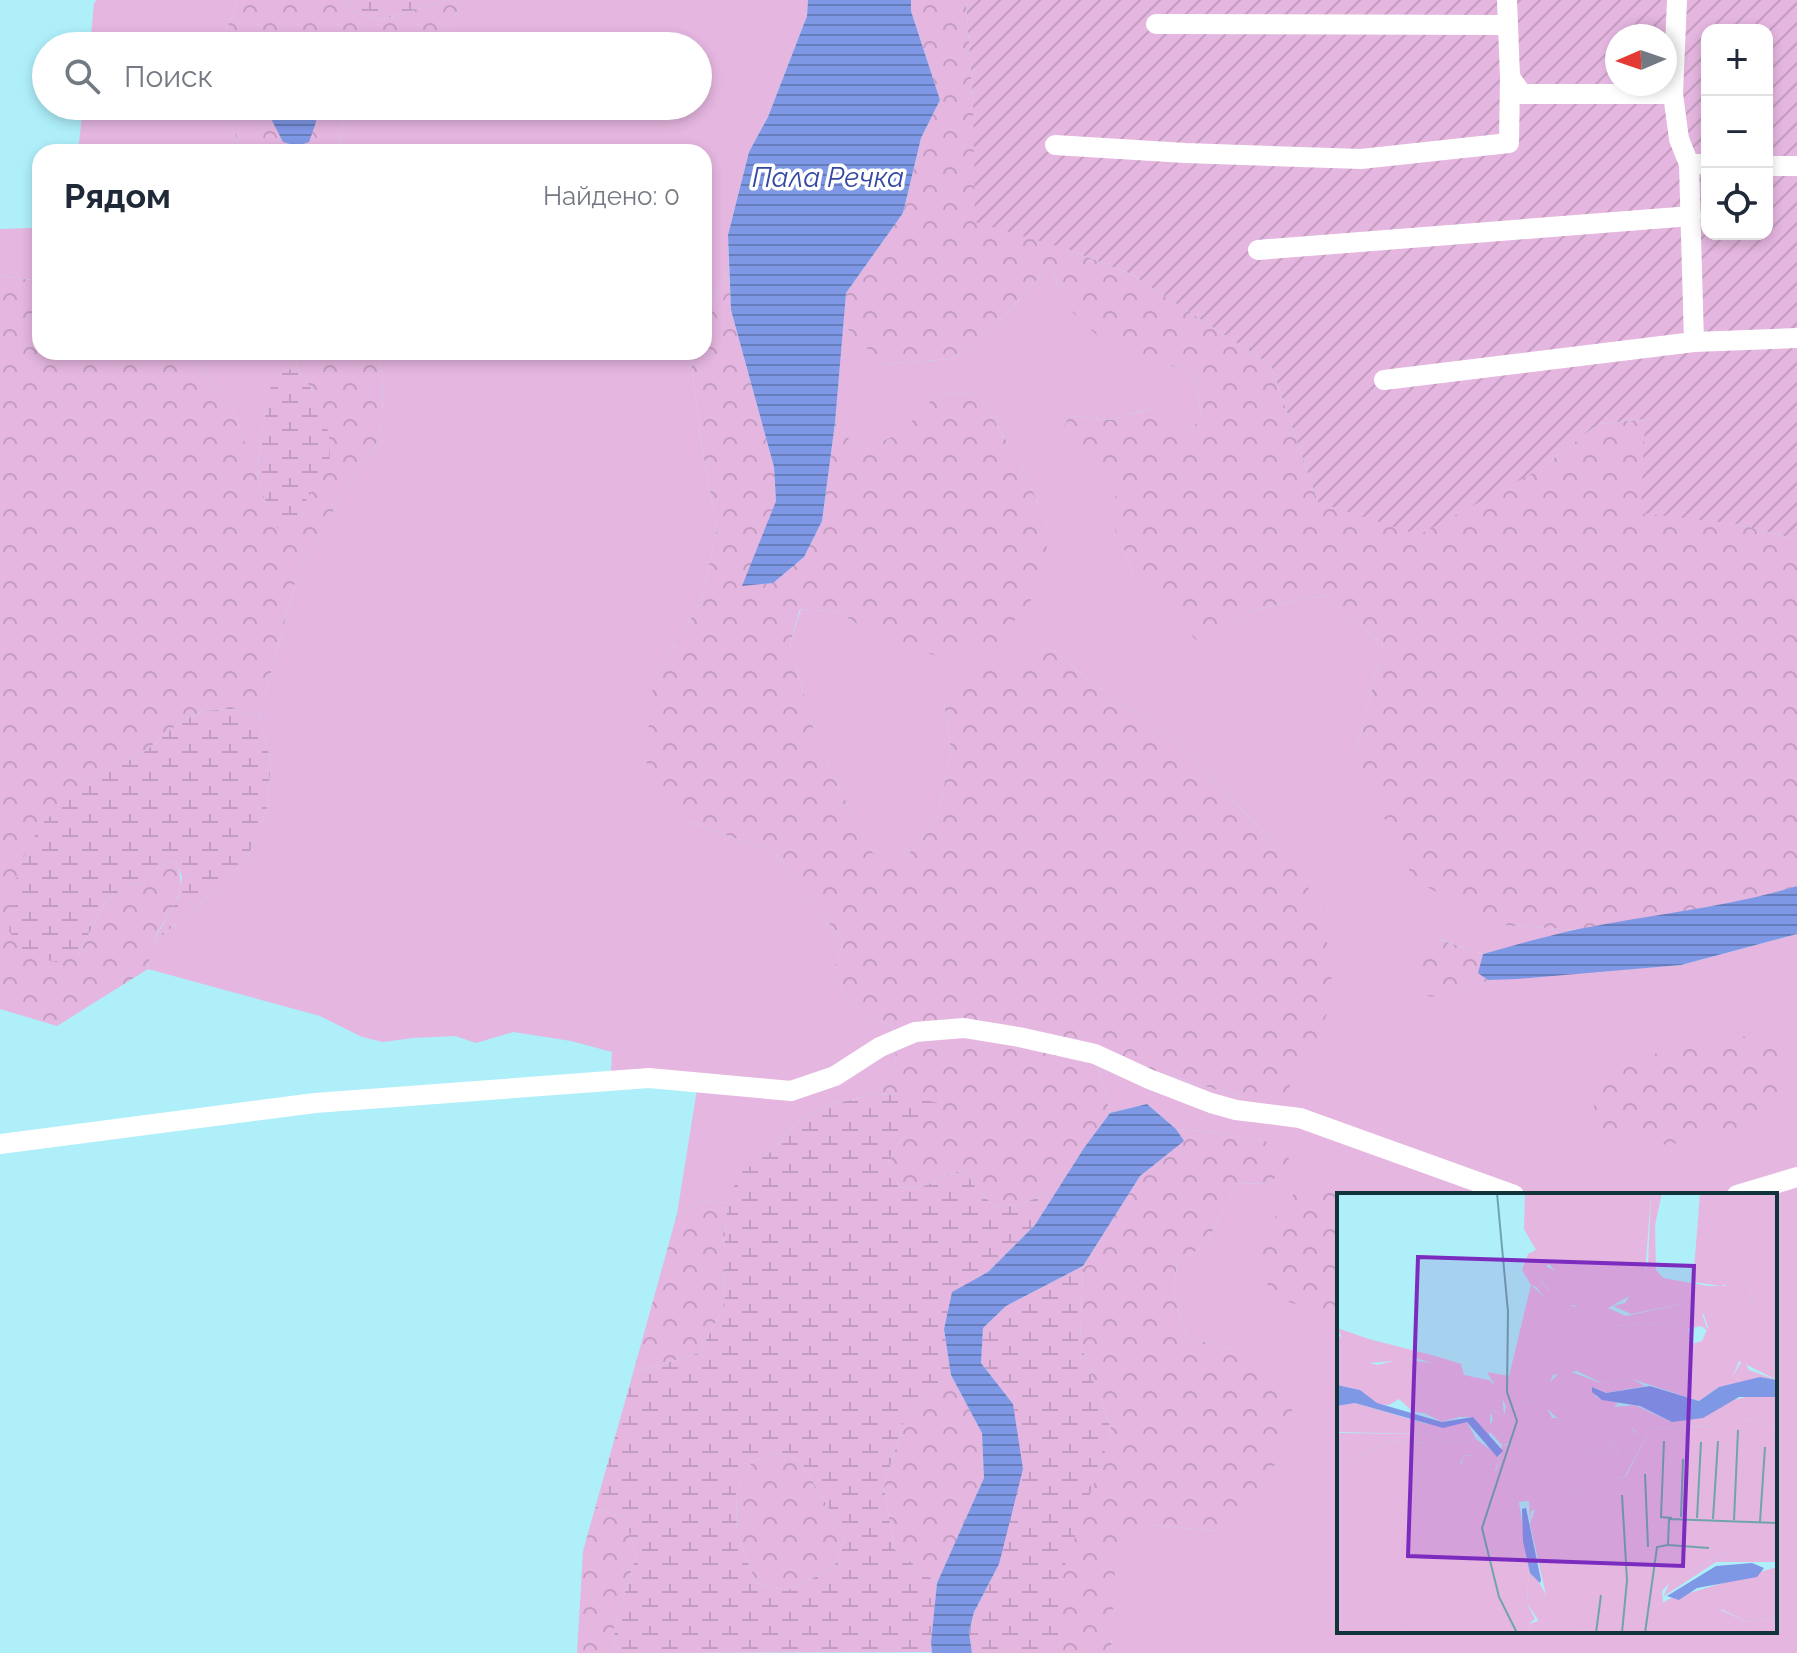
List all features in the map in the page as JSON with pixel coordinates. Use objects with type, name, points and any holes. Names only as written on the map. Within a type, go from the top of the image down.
[{"type":"street","points":[[1055,145],[1361,159],[1509,143],[1507,0]]},
{"type":"street","points":[[1676,24],[1677,0]]},
{"type":"street","points":[[1156,24],[1508,25]]},
{"type":"street","points":[[1510,77],[1522,94],[1605,94]]},
{"type":"street","points":[[1673,96],[1679,139],[1698,164],[1691,216],[1694,342]]},
{"type":"street","points":[[1773,166],[1797,166]]},
{"type":"street","points":[[1258,250],[1691,216]]},
{"type":"street","points":[[1384,380],[1694,342],[1797,338]]},
{"type":"street","points":[[0,1144],[315,1103],[649,1078],[791,1091],[835,1076],[880,1047],[915,1032],[964,1028],[1095,1054],[1211,1103],[1236,1110],[1300,1118],[1508,1193]]},
{"type":"street","points":[[1744,1193],[1797,1177]]},
{"type":"green space","points":[[97,0],[238,0],[226,32],[91,32],[94,3]]},
{"type":"green space","points":[[238,0],[345,0],[354,12],[379,20],[450,0],[465,0],[448,28],[441,32],[226,32]]},
{"type":"green space","points":[[345,0],[450,0],[379,20],[354,12]]},
{"type":"green space","points":[[465,0],[808,0],[807,16],[768,117],[749,152],[728,235],[729,269],[712,302],[712,144],[341,144],[340,129],[344,120],[712,120],[712,32],[441,32],[448,28]]},
{"type":"green space","points":[[911,0],[966,0],[973,100],[1067,249],[1131,274],[1271,365],[1318,502],[1540,469],[1598,424],[1646,419],[1737,524],[1797,539],[1797,886],[1758,898],[1578,930],[1500,925],[1414,880],[1355,757],[1383,645],[1326,595],[1258,609],[1237,619],[1224,638],[1200,644],[1134,578],[1107,514],[1121,485],[1058,439],[1069,416],[1111,420],[1149,409],[1187,434],[1201,418],[1197,378],[1102,340],[1067,307],[1050,265],[992,330],[952,359],[882,364],[843,324],[846,293],[903,213],[921,138],[940,100],[911,11]]},
{"type":"green space","points":[[966,0],[1797,0],[1797,539],[1737,524],[1641,513],[1645,419],[1598,424],[1540,469],[1419,535],[1318,502],[1271,365],[1131,274],[1067,249],[975,222],[973,100]]},
{"type":"green space","points":[[81,120],[231,120],[238,144],[79,144]]},
{"type":"green space","points":[[231,120],[272,120],[274,123],[344,120],[340,129],[341,144],[238,144]]},
{"type":"green space","points":[[32,228],[32,280],[0,276],[0,229]]},
{"type":"green space","points":[[1050,265],[1067,307],[1197,378],[1201,418],[1187,434],[1148,409],[1111,420],[1069,416],[1059,439],[1121,485],[1123,546],[1134,578],[1224,638],[1237,619],[1258,609],[1326,595],[1383,645],[1355,757],[1500,925],[1578,930],[1483,954],[1439,939],[1448,999],[1488,980],[1681,965],[1797,934],[1797,1653],[1111,1653],[1115,1550],[1149,1525],[1220,1531],[1239,1351],[1187,1337],[1174,1294],[1177,1261],[1205,1246],[1237,1183],[1270,1184],[1267,1142],[1214,1132],[1176,1129],[1147,1104],[1110,1113],[1095,1054],[1242,1097],[1281,850],[1173,739],[1086,678],[1054,650],[944,702],[951,750],[937,821],[904,859],[876,859],[816,738],[790,644],[801,609],[839,612],[876,637],[1048,526],[1022,466],[978,394],[938,393],[903,432],[861,452],[835,423],[843,324],[883,364],[952,359],[992,330]]},
{"type":"green space","points":[[729,269],[731,310],[774,467],[776,501],[743,585],[773,583],[804,557],[822,521],[835,423],[861,452],[902,432],[938,393],[978,394],[1022,466],[1048,526],[1045,582],[998,641],[950,660],[876,637],[839,612],[800,609],[790,644],[816,738],[876,859],[904,859],[937,821],[951,750],[944,702],[975,670],[1054,650],[1086,678],[1173,739],[1281,850],[1323,908],[1333,993],[1323,1026],[1284,1097],[1242,1097],[1095,1054],[1110,1113],[1058,1189],[1019,1205],[995,1207],[976,1188],[964,1169],[922,1187],[900,1188],[888,1160],[908,1131],[899,1095],[878,1094],[896,1064],[894,1030],[847,1001],[834,972],[843,941],[774,852],[681,819],[645,760],[654,676],[701,603],[717,528],[702,447],[691,360],[712,360],[712,302]]},
{"type":"green space","points":[[0,276],[32,280],[32,360],[195,360],[232,406],[268,508],[314,393],[297,368],[296,360],[380,360],[383,419],[376,445],[357,470],[298,572],[259,717],[234,709],[202,711],[179,723],[143,753],[82,785],[77,957],[106,900],[125,887],[144,882],[160,865],[176,862],[180,875],[178,896],[153,944],[148,969],[57,1026],[0,1009]]},
{"type":"green space","points":[[195,360],[296,360],[297,368],[273,375],[257,477],[232,406]]},
{"type":"green space","points":[[380,360],[691,360],[702,447],[717,528],[701,603],[654,676],[681,819],[774,852],[843,941],[834,972],[847,1001],[894,1030],[896,1064],[878,1094],[833,1104],[799,1120],[770,1152],[740,1174],[727,1203],[704,1201],[677,1214],[698,1083],[610,1088],[612,1052],[571,1041],[513,1032],[476,1043],[455,1036],[383,1042],[362,1037],[320,1016],[148,969],[152,944],[220,887],[248,857],[267,808],[271,761],[259,717],[298,572],[357,470],[376,445],[383,419]]},
{"type":"green space","points":[[297,368],[314,393],[329,433],[330,464],[282,537],[257,477],[260,443],[273,374]]},
{"type":"green space","points":[[234,709],[259,717],[271,761],[267,808],[248,857],[220,887],[152,944],[178,898],[182,877],[176,862],[160,865],[144,882],[125,887],[106,900],[77,957],[56,962],[27,956],[9,931],[18,867],[40,826],[82,785],[143,753],[179,723],[202,711]]},
{"type":"green space","points":[[1438,939],[1483,954],[1479,973],[1488,980],[1448,999],[1428,996],[1414,964],[1424,944]]},
{"type":"green space","points":[[1737,1034],[1783,1051],[1782,1087],[1739,1127],[1678,1143],[1652,1146],[1595,1126],[1594,1104],[1613,1066],[1695,1042]]},
{"type":"green space","points":[[878,1094],[939,1103],[908,1131],[888,1160],[900,1188],[922,1187],[964,1169],[976,1188],[995,1207],[1019,1205],[1058,1189],[1035,1225],[988,1272],[952,1293],[944,1329],[951,1375],[906,1415],[884,1486],[894,1549],[937,1583],[932,1652],[615,1653],[614,1628],[636,1556],[625,1518],[595,1508],[633,1373],[699,1353],[725,1305],[727,1203],[739,1174],[770,1152],[799,1120],[833,1104]],"holes":[[[784,1453],[801,1462],[845,1535],[834,1568],[788,1590],[756,1583],[737,1534],[736,1492],[752,1461]]]},
{"type":"green space","points":[[1176,1129],[1268,1142],[1290,1159],[1270,1184],[1237,1183],[1205,1246],[1177,1261],[1174,1294],[1187,1337],[1239,1351],[1289,1384],[1294,1430],[1261,1489],[1220,1531],[1149,1525],[1116,1550],[1111,1653],[1061,1653],[1059,1579],[1112,1432],[1080,1343],[1083,1266],[1140,1176],[1183,1141]]},
{"type":"green space","points":[[1331,1181],[1346,1193],[1337,1193],[1337,1307],[1313,1311],[1276,1297],[1257,1269],[1258,1240],[1302,1185]]},
{"type":"green space","points":[[704,1201],[727,1203],[725,1305],[699,1353],[633,1373],[677,1214]]},
{"type":"green space","points":[[1083,1266],[1080,1343],[1112,1432],[1060,1579],[1061,1653],[972,1653],[969,1632],[974,1612],[999,1564],[1013,1404],[981,1363],[983,1328],[1006,1306]]},
{"type":"green space","points":[[951,1375],[982,1433],[984,1478],[937,1583],[894,1549],[884,1486],[906,1415]]},
{"type":"green space","points":[[784,1453],[801,1462],[845,1535],[834,1568],[788,1590],[756,1583],[737,1534],[736,1492],[752,1461]]},
{"type":"green space","points":[[595,1508],[625,1518],[636,1556],[614,1628],[615,1653],[577,1653],[583,1551]]},
{"type":"water","name":"Пала Речка","points":[[808,0],[911,0],[911,11],[940,100],[921,138],[903,213],[846,293],[835,423],[822,521],[804,557],[773,583],[742,586],[776,501],[774,467],[731,310],[728,235],[749,152],[768,117],[807,16]]},
{"type":"water","points":[[272,120],[316,120],[309,142],[283,142]]},
{"type":"water","points":[[1797,886],[1797,934],[1681,965],[1517,979],[1488,980],[1478,973],[1483,954],[1519,944],[1579,929],[1743,900]]},
{"type":"water","points":[[1147,1104],[1176,1129],[1184,1141],[1140,1176],[1083,1266],[1006,1306],[983,1328],[981,1363],[1013,1404],[1023,1469],[999,1564],[974,1612],[969,1632],[972,1653],[932,1653],[937,1583],[984,1478],[982,1433],[951,1375],[944,1329],[952,1292],[988,1272],[1035,1225],[1110,1113]]}]
